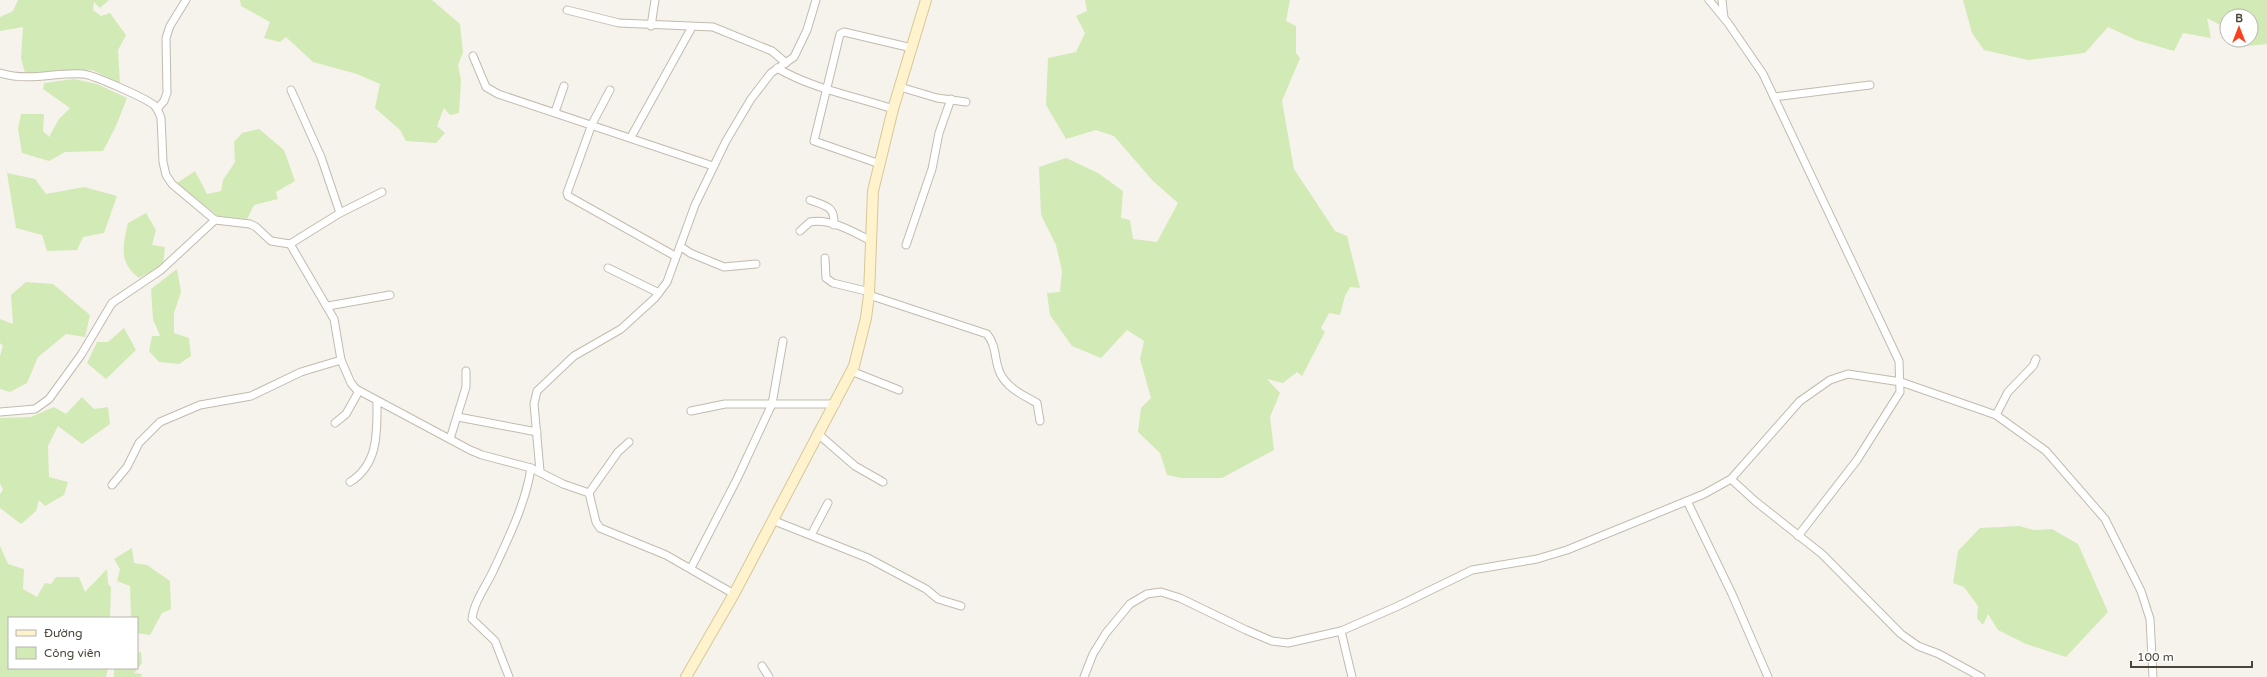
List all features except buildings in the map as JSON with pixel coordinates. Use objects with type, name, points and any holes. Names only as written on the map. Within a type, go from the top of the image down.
[{"type":"street","points":[[158,109],[164,102],[167,93],[166,38],[170,26],[186,0]]},
{"type":"street","points":[[651,26],[655,0]]},
{"type":"street","points":[[540,471],[534,404],[537,391],[574,356],[620,330],[659,293],[667,282],[695,205],[713,166],[751,100],[771,73],[794,58],[802,43],[816,0]]},
{"type":"street","points":[[686,677],[734,594],[817,433],[836,404],[851,372],[860,344],[870,294],[873,192],[893,109],[926,0]]},
{"type":"street","points":[[1709,0],[1724,18],[1763,74],[1869,300],[1879,317],[1899,360],[1901,382],[1900,392],[1857,460],[1798,536]]},
{"type":"street","points":[[1722,0],[1724,18]]},
{"type":"street","points":[[567,10],[601,20],[651,26],[706,26],[724,31],[772,51],[786,63]]},
{"type":"street","points":[[631,137],[692,27]]},
{"type":"street","points":[[880,164],[814,140],[826,89],[842,32],[912,48]]},
{"type":"street","points":[[473,56],[482,79],[490,90],[713,166]]},
{"type":"street","points":[[777,68],[796,79],[893,109]]},
{"type":"street","points":[[0,73],[33,78],[86,75],[100,78],[149,102],[158,109],[161,118],[161,142],[166,175],[185,196],[215,220],[250,224],[256,227],[271,241],[290,244],[340,213],[382,192]]},
{"type":"street","points":[[1774,97],[1870,85]]},
{"type":"street","points":[[555,112],[564,86]]},
{"type":"street","points":[[900,87],[937,98],[966,102]]},
{"type":"street","points":[[291,90],[321,157],[340,213]]},
{"type":"street","points":[[610,90],[592,124],[570,186],[568,196],[676,256]]},
{"type":"street","points":[[906,245],[934,164],[939,133],[951,99]]},
{"type":"street","points":[[810,200],[832,210],[834,214],[834,225]]},
{"type":"street","points":[[0,412],[35,410],[49,399],[81,355],[112,303],[161,270],[215,220]]},
{"type":"street","points":[[800,230],[810,222],[834,225],[871,241]]},
{"type":"street","points":[[290,244],[328,306],[338,333],[341,360],[351,383],[358,391],[394,408],[482,456],[540,471],[563,484],[589,493]]},
{"type":"street","points":[[680,246],[690,253],[724,267],[756,264]]},
{"type":"street","points":[[826,258],[826,278],[833,283],[870,294],[949,323],[987,334],[994,343],[1000,373],[1008,385],[1037,403],[1040,421]]},
{"type":"street","points":[[608,268],[659,293]]},
{"type":"street","points":[[328,306],[390,295]]},
{"type":"street","points":[[691,568],[737,479],[772,404],[783,341]]},
{"type":"street","points":[[1996,415],[2008,392],[2033,366],[2036,358]]},
{"type":"street","points":[[112,485],[127,467],[139,443],[160,422],[200,405],[251,396],[301,372],[341,360]]},
{"type":"street","points":[[450,439],[466,387],[466,372]]},
{"type":"street","points":[[851,372],[899,390]]},
{"type":"street","points":[[1084,677],[1102,638],[1122,612],[1140,596],[1153,592],[1180,598],[1246,630],[1281,643],[1298,642],[1341,631],[1396,607],[1472,570],[1551,556],[1687,501],[1731,479],[1790,410],[1830,380],[1848,374],[1859,374],[1901,382],[1996,415],[2046,451],[2105,519],[2147,606],[2150,619],[2153,677]]},
{"type":"street","points":[[335,423],[346,414],[358,391]]},
{"type":"street","points":[[350,482],[365,468],[374,451],[377,439],[377,401]]},
{"type":"street","points":[[691,411],[725,404],[836,404]]},
{"type":"street","points":[[458,417],[537,432]]},
{"type":"street","points":[[817,433],[855,466],[883,482]]},
{"type":"street","points":[[629,442],[618,452],[589,493],[596,522],[600,528],[643,545],[691,568],[734,594]]},
{"type":"street","points":[[509,677],[495,641],[472,619],[477,603],[524,495],[531,468]]},
{"type":"street","points":[[1731,479],[1798,536],[1822,554],[1905,638],[1981,677]]},
{"type":"street","points":[[1687,501],[1732,594],[1768,677]]},
{"type":"street","points":[[811,535],[828,503]]},
{"type":"street","points":[[772,520],[868,558],[914,584],[926,588],[938,600],[961,606]]},
{"type":"street","points":[[1341,631],[1352,677]]},
{"type":"street","points":[[762,666],[769,677]]},
{"type":"green space","points":[[18,0],[109,0],[100,8],[94,2],[93,10],[101,16],[110,13],[126,35],[118,50],[120,83],[92,70],[40,75],[25,73],[21,58],[23,27],[0,31],[0,17],[13,11]]},
{"type":"green space","points":[[240,0],[432,0],[460,24],[463,53],[458,65],[461,80],[459,113],[450,115],[444,108],[437,126],[445,133],[436,143],[406,141],[400,130],[375,108],[380,84],[357,74],[313,62],[286,37],[280,42],[264,38],[270,22],[241,6]]},
{"type":"green space","points":[[1085,0],[1290,0],[1286,21],[1296,26],[1296,53],[1300,58],[1282,101],[1294,169],[1335,231],[1347,236],[1360,288],[1350,287],[1345,296],[1340,315],[1329,313],[1321,328],[1325,332],[1302,376],[1297,372],[1283,383],[1267,379],[1280,393],[1270,417],[1274,450],[1222,478],[1181,478],[1167,475],[1160,453],[1138,432],[1141,408],[1151,398],[1140,359],[1144,341],[1127,330],[1101,358],[1072,346],[1050,315],[1047,293],[1060,292],[1062,271],[1056,245],[1041,215],[1039,167],[1066,158],[1098,173],[1123,191],[1121,218],[1130,220],[1133,239],[1157,242],[1178,203],[1153,181],[1114,136],[1096,130],[1066,139],[1046,105],[1048,58],[1076,52],[1085,33],[1076,16],[1087,11]]},
{"type":"green space","points":[[1963,0],[2267,0],[2267,44],[2259,45],[2259,8],[2219,8],[2219,24],[2207,18],[2211,38],[2183,33],[2174,51],[2136,40],[2108,27],[2085,53],[2028,60],[1984,50],[1972,33]]},
{"type":"green space","points":[[74,79],[97,84],[127,98],[116,126],[103,151],[65,152],[49,161],[22,153],[18,129],[21,114],[44,114],[43,131],[49,137],[59,119],[70,108],[43,89],[44,83]]},
{"type":"green space","points":[[259,129],[284,150],[295,181],[276,192],[278,199],[254,205],[247,219],[218,216],[177,183],[195,171],[207,194],[221,191],[223,180],[235,162],[234,142],[242,133]]},
{"type":"green space","points":[[7,173],[35,179],[46,194],[84,187],[117,196],[104,233],[83,237],[77,250],[47,251],[42,235],[16,228]]},
{"type":"green space","points":[[146,213],[156,230],[152,245],[165,247],[163,265],[139,278],[132,272],[125,260],[124,246],[128,223]]},
{"type":"green space","points":[[177,269],[181,292],[174,313],[174,333],[189,338],[191,356],[179,364],[159,362],[149,351],[152,336],[160,336],[153,319],[151,289]]},
{"type":"green space","points":[[26,282],[53,284],[90,315],[85,337],[66,334],[38,357],[27,383],[10,392],[0,389],[0,356],[3,346],[0,343],[0,319],[13,324],[11,295]]},
{"type":"green space","points":[[124,328],[136,350],[106,379],[87,363],[97,342],[108,342]]},
{"type":"green space","points":[[82,397],[94,409],[108,407],[110,424],[82,444],[58,426],[48,446],[49,477],[68,482],[64,495],[45,506],[39,500],[36,511],[21,524],[0,508],[0,494],[3,490],[0,483],[0,418],[31,417],[54,407],[66,414]]},
{"type":"green space","points":[[2019,526],[2034,530],[2052,529],[2078,544],[2108,612],[2066,657],[2026,644],[1998,630],[1988,614],[1983,625],[1977,618],[1978,606],[1964,587],[1953,583],[1958,551],[1980,528]]},
{"type":"green space","points":[[0,546],[8,564],[24,569],[23,589],[37,597],[45,583],[51,584],[56,577],[79,577],[85,592],[107,569],[108,584],[111,587],[110,617],[8,617],[8,669],[108,669],[106,677],[0,677]]},
{"type":"green space","points":[[132,548],[134,563],[147,565],[170,581],[171,609],[162,613],[150,635],[138,633],[138,617],[131,617],[130,586],[117,581],[120,569],[114,559]]},
{"type":"green space","points":[[141,652],[142,663],[138,668],[138,653]]},
{"type":"green space","points":[[114,669],[137,669],[134,673],[142,674],[141,677],[114,677]]}]
